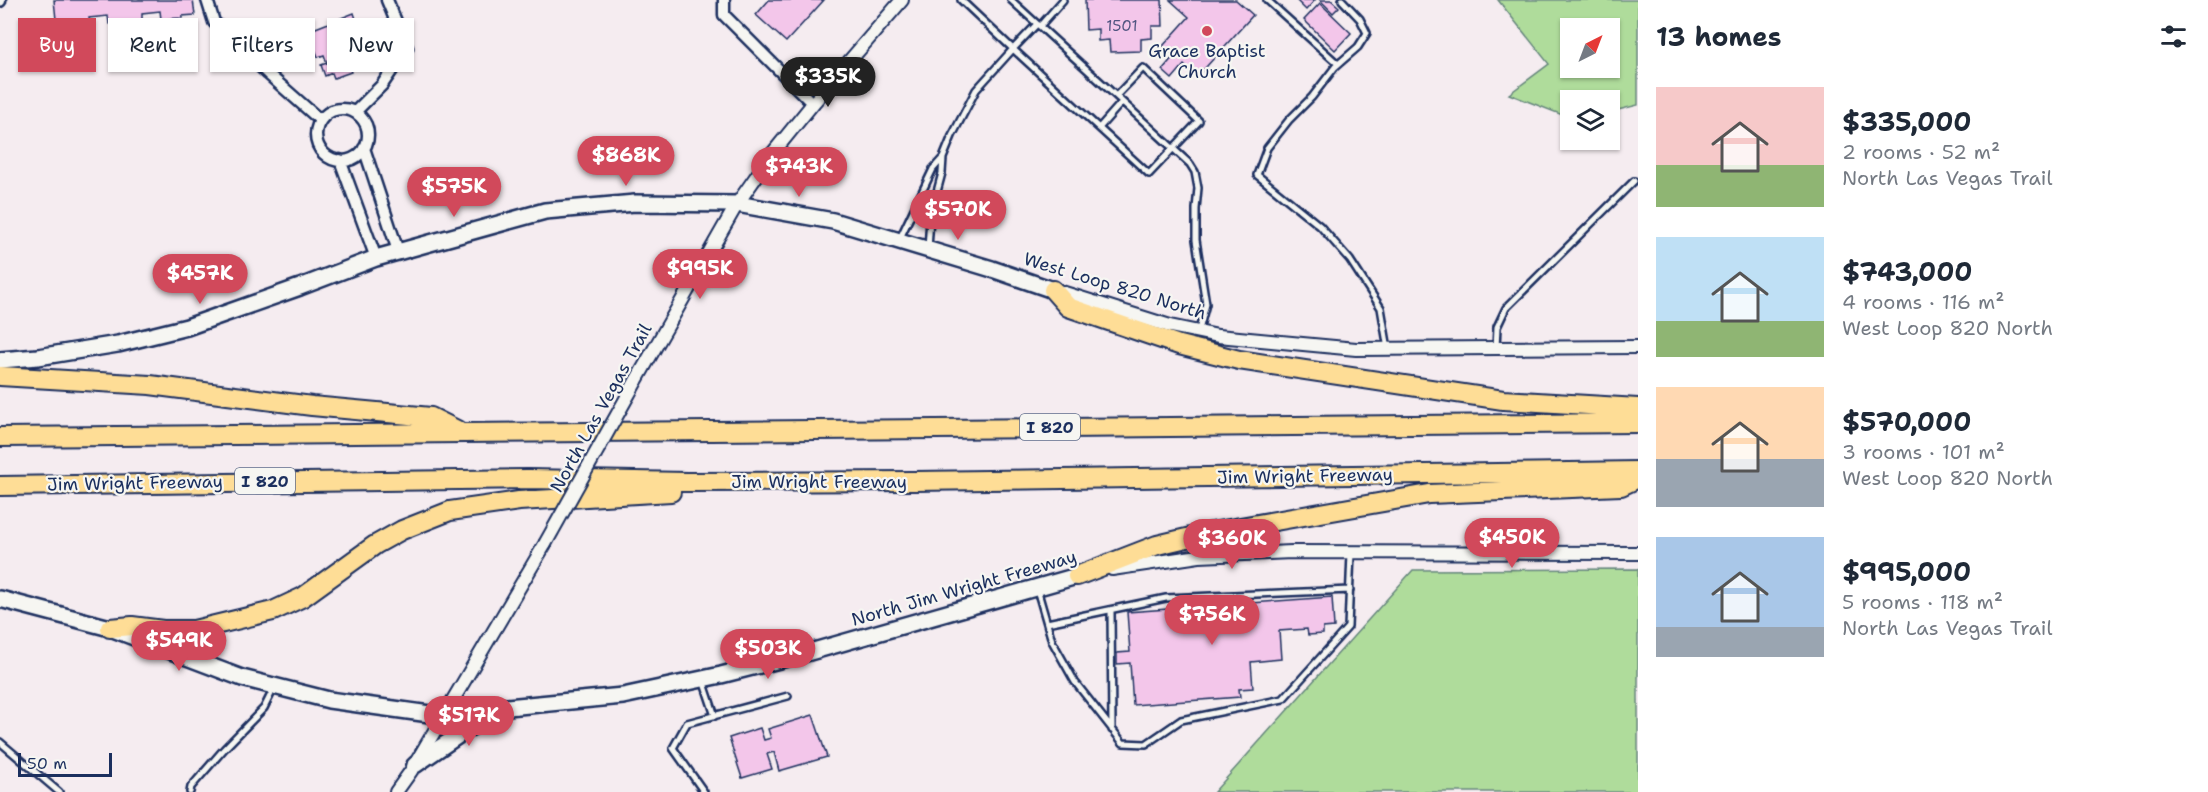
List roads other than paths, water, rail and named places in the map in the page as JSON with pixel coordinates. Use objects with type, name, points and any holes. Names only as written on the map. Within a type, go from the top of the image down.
[{"type":"highway","points":[[1053,290],[1068,306],[1179,345],[1239,360],[1503,400],[1638,408]]},
{"type":"highway","points":[[0,376],[150,385],[312,406],[431,417],[462,432]]},
{"type":"highway","name":"I 820","points":[[0,437],[1638,423]]},
{"type":"highway","name":"Jim Wright Freeway","points":[[0,486],[529,479],[687,482],[1638,471]]},
{"type":"highway","points":[[1077,576],[1157,545],[1265,521],[1429,494],[1621,486],[1638,478]]},
{"type":"highway","points":[[110,628],[132,626],[163,630],[194,630],[273,611],[303,597],[375,545],[402,530],[450,511],[519,501],[669,493],[687,482]]},
{"type":"main road","name":"West Loop 820 North","points":[[0,360],[38,357],[118,344],[187,327],[376,258],[546,211],[635,203],[737,204],[833,221],[1053,290]]},
{"type":"main road","name":"North Jim Wright Freeway","points":[[0,599],[110,628],[242,678],[329,699],[444,716],[466,711],[622,696],[702,679],[803,654],[1077,576]]},
{"type":"main road","points":[[415,765],[466,730],[509,707]]},
{"type":"street","points":[[207,0],[214,22],[268,74],[321,120]]},
{"type":"street","points":[[355,112],[382,85],[407,48],[387,0]]},
{"type":"street","points":[[724,0],[724,15],[813,104]]},
{"type":"street","name":"North Las Vegas Trail","points":[[396,792],[415,765],[545,544],[737,204],[772,154],[902,0]]},
{"type":"street","points":[[333,110],[355,112],[366,124],[367,140],[364,148],[354,158],[340,160],[326,155],[317,142],[316,134],[321,120],[333,110]]},
{"type":"street","points":[[364,148],[398,251]]},
{"type":"street","points":[[340,160],[376,258]]},
{"type":"street","name":"West Loop 820 North","points":[[1053,290],[1170,326],[1218,336],[1356,349],[1638,346]]},
{"type":"street","name":"North Jim Wright Freeway","points":[[1077,576],[1199,556],[1292,552],[1638,553]]},
{"type":"lane","points":[[961,0],[1149,174],[1199,121],[1143,68],[1116,96]]},
{"type":"lane","points":[[1011,0],[1190,164],[1197,179],[1196,240],[1206,304],[1199,332]]},
{"type":"lane","points":[[898,241],[933,169],[943,158],[976,90],[1013,49],[1063,0]]},
{"type":"lane","points":[[1267,0],[1338,64]]},
{"type":"lane","points":[[1342,0],[1360,19],[1367,33],[1358,47],[1338,64],[1267,148],[1257,175],[1320,226],[1350,260],[1381,308],[1388,349]]},
{"type":"lane","points":[[1099,128],[1122,102]]},
{"type":"lane","points":[[928,249],[930,218],[942,173],[943,158]]},
{"type":"lane","points":[[1496,348],[1497,327],[1506,308],[1634,181]]},
{"type":"lane","points":[[1036,587],[1052,641],[1075,682],[1123,743],[1146,744],[1181,720],[1283,699],[1348,627],[1351,553]]},
{"type":"lane","points":[[1047,623],[1166,598],[1350,590]]},
{"type":"lane","points":[[1111,610],[1112,730]]},
{"type":"lane","points":[[702,679],[715,716]]},
{"type":"lane","points":[[190,792],[191,787],[224,749],[264,708],[274,686]]},
{"type":"lane","points":[[704,792],[673,748],[687,723],[788,696]]},
{"type":"lane","points":[[0,742],[59,792]]},
{"type":"place","name":"Grace Baptist Church","points":[[1207,31]]}]
